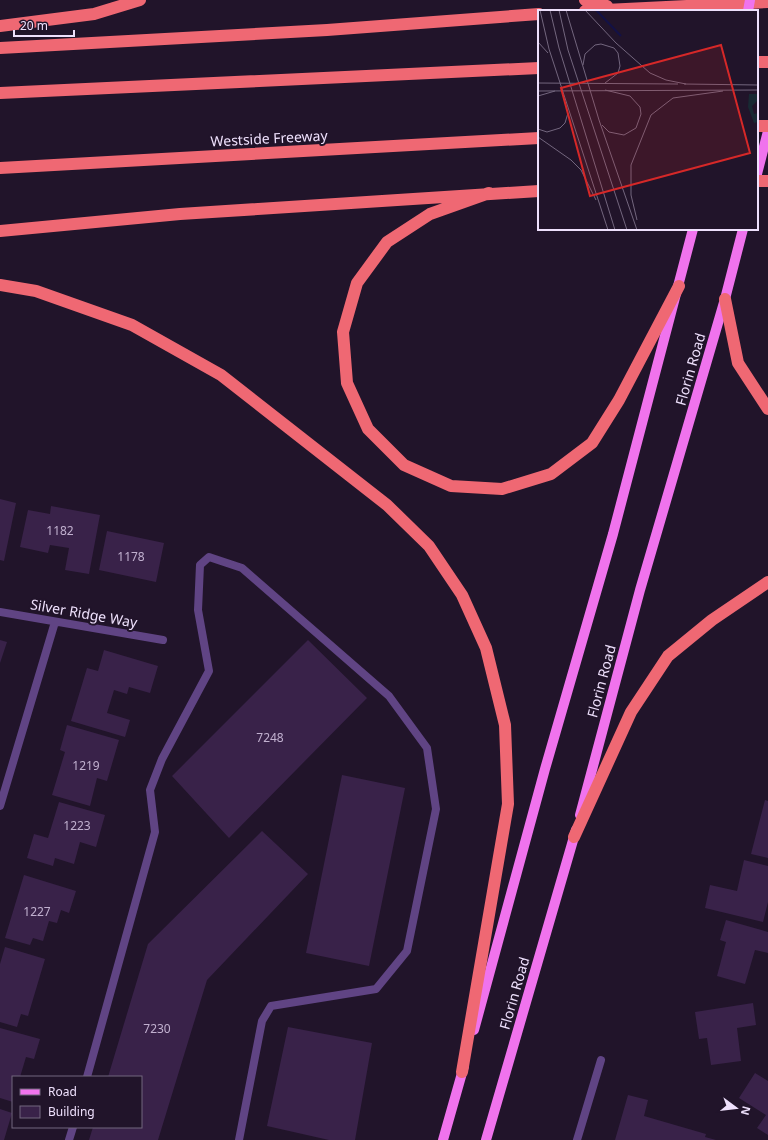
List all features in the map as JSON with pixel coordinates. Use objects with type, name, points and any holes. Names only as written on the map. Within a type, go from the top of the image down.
[{"type":"highway","points":[[0,26],[94,14],[140,0]]},
{"type":"highway","points":[[585,0],[615,9]]},
{"type":"highway","points":[[600,10],[768,2]]},
{"type":"highway","points":[[0,48],[327,30],[538,14]]},
{"type":"highway","points":[[0,93],[538,68]]},
{"type":"highway","name":"Westside Freeway","points":[[0,168],[538,138]]},
{"type":"highway","points":[[0,231],[180,214],[538,191]]},
{"type":"highway","points":[[489,193],[430,214],[387,242],[357,283],[343,332],[347,383],[368,429],[404,465],[451,486],[502,489],[551,474],[592,443],[619,400],[679,286]]},
{"type":"highway","points":[[0,285],[36,291],[132,325],[221,375],[387,505],[429,546],[462,594],[486,648],[505,725],[508,804],[462,1072]]},
{"type":"highway","points":[[725,299],[738,363],[768,409]]},
{"type":"highway","points":[[574,837],[631,712],[668,656],[712,620],[768,582]]},
{"type":"main road","points":[[748,10],[750,0]]},
{"type":"main road","points":[[758,170],[768,130]]},
{"type":"main road","name":"Florin Road","points":[[443,1140],[545,769],[613,534],[693,230]]},
{"type":"main road","name":"Florin Road","points":[[486,1140],[574,837],[640,590],[725,299],[743,230]]},
{"type":"street","points":[[87,1076],[155,832],[150,790],[162,759],[209,670],[198,610],[200,565],[209,557],[242,568],[389,696],[427,748],[436,809],[407,951],[376,989],[271,1006],[262,1021],[239,1140]]},
{"type":"street","name":"Silver Ridge Way","points":[[0,612],[163,640]]},
{"type":"street","points":[[0,806],[55,622]]},
{"type":"street","points":[[577,1140],[601,1060]]},
{"type":"street","points":[[69,1140],[73,1128]]},
{"type":"building","points":[[0,499],[16,503],[4,561],[0,560]]},
{"type":"building","points":[[51,506],[100,515],[89,574],[65,570],[69,548],[50,545],[48,553],[20,547],[28,510],[50,514]]},
{"type":"building","points":[[107,531],[164,543],[156,582],[99,570]]},
{"type":"building","points":[[0,640],[7,642],[0,663]]},
{"type":"building","points":[[308,640],[367,698],[229,838],[172,776]]},
{"type":"building","points":[[104,650],[158,666],[150,693],[129,687],[127,694],[114,690],[107,713],[130,720],[125,737],[71,721],[87,668],[98,671]]},
{"type":"building","points":[[67,725],[119,740],[107,781],[97,778],[90,806],[52,795],[65,752],[60,750]]},
{"type":"building","points":[[342,775],[405,788],[369,966],[306,953]]},
{"type":"building","points":[[765,800],[768,801],[768,858],[751,854]]},
{"type":"building","points":[[59,802],[105,815],[96,847],[80,842],[74,864],[55,858],[53,866],[27,858],[34,834],[48,838]]},
{"type":"building","points":[[262,831],[308,874],[207,980],[158,1140],[89,1140],[93,1128],[142,1128],[142,1076],[108,1076],[148,944]]},
{"type":"building","points":[[744,860],[768,866],[768,902],[763,922],[705,908],[710,885],[737,891]]},
{"type":"building","points":[[24,875],[76,891],[69,913],[61,910],[57,923],[49,921],[43,941],[33,938],[30,945],[5,938]]},
{"type":"building","points":[[726,920],[768,932],[768,953],[755,950],[745,984],[717,976],[726,942],[720,940]]},
{"type":"building","points":[[5,947],[45,959],[28,1016],[21,1014],[17,1027],[0,1022],[0,964]]},
{"type":"building","points":[[753,1003],[756,1025],[737,1028],[741,1061],[711,1065],[707,1038],[699,1039],[695,1012]]},
{"type":"building","points":[[288,1027],[372,1043],[355,1140],[329,1140],[267,1126]]},
{"type":"building","points":[[0,1028],[40,1039],[34,1059],[26,1057],[20,1076],[12,1076],[12,1102],[0,1098]]},
{"type":"building","points":[[755,1073],[768,1081],[768,1135],[757,1128],[766,1115],[739,1098]]},
{"type":"building","points":[[628,1095],[648,1100],[644,1116],[706,1134],[705,1137],[716,1140],[615,1140]]},
{"type":"building","points":[[0,1109],[12,1113],[4,1140],[0,1140]]}]
